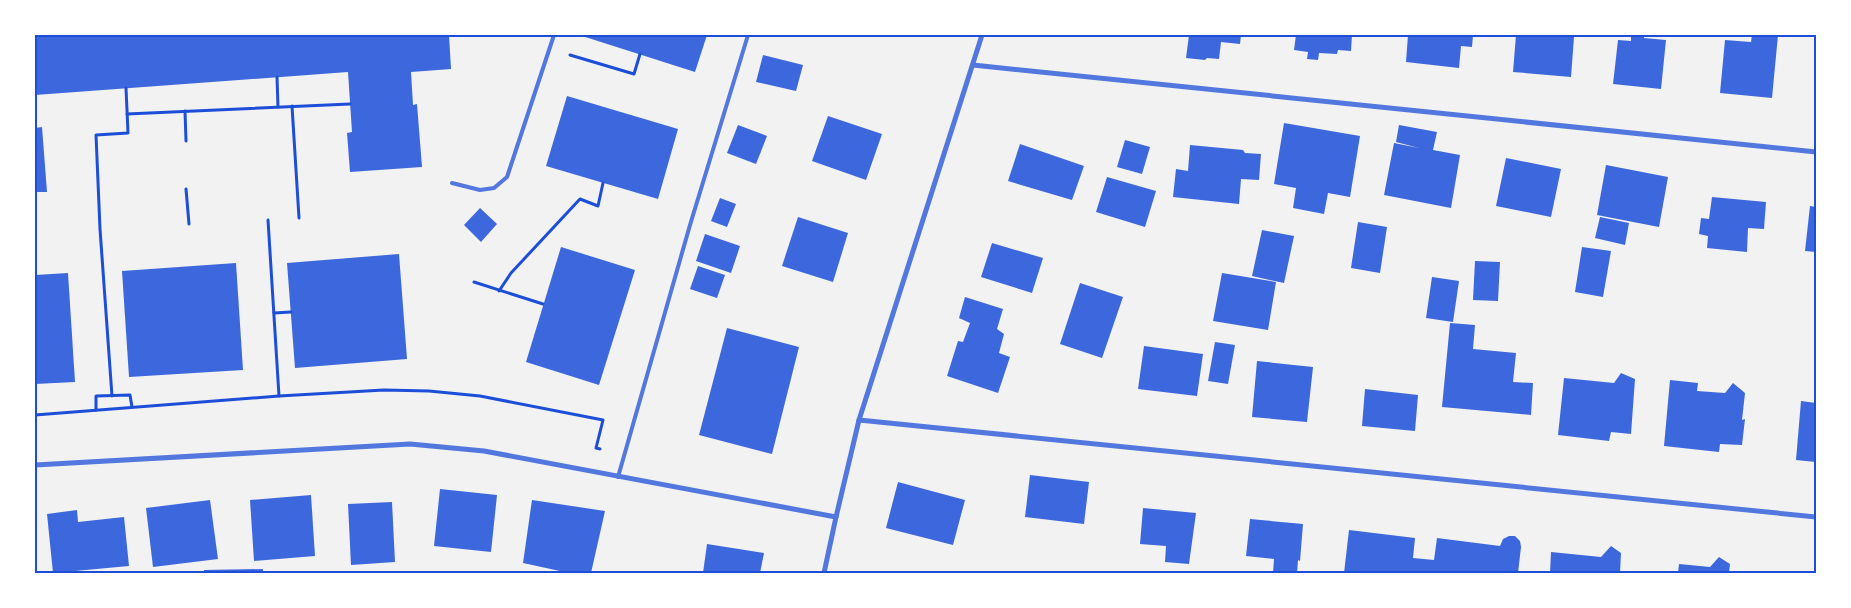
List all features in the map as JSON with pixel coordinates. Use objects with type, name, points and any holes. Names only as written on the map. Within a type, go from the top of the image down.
[{"type":"street","points":[[824,573],[860,420],[982,35]]},
{"type":"street","points":[[973,65],[1816,152]]},
{"type":"street","points":[[860,420],[1816,517]]},
{"type":"street","points":[[35,465],[410,444],[484,451],[836,517]]},
{"type":"lane","points":[[452,183],[480,190],[494,188],[507,177],[554,35]]},
{"type":"lane","points":[[618,476],[690,225],[748,35]]},
{"type":"path","points":[[550,49],[634,74],[640,54]]},
{"type":"path","points":[[277,77],[278,107]]},
{"type":"path","points":[[112,396],[100,229],[96,135],[128,132],[126,88]]},
{"type":"path","points":[[127,114],[350,104]]},
{"type":"path","points":[[292,106],[299,218]]},
{"type":"path","points":[[185,111],[186,141]]},
{"type":"path","points":[[499,291],[511,273],[580,199],[598,206],[603,183]]},
{"type":"path","points":[[186,189],[189,224]]},
{"type":"path","points":[[268,220],[279,396]]},
{"type":"path","points":[[474,282],[544,304]]},
{"type":"path","points":[[274,313],[291,312]]},
{"type":"path","points":[[35,414],[279,396],[384,390],[429,391],[480,396],[602,420],[596,448],[625,454]]},
{"type":"path","points":[[96,410],[96,396],[130,395],[132,407]]},
{"type":"building","points":[[35,35],[449,35],[451,69],[411,72],[413,105],[417,104],[422,167],[350,172],[347,133],[352,132],[348,72],[35,95]]},
{"type":"building","points":[[579,35],[707,35],[695,72]]},
{"type":"building","points":[[1189,35],[1241,35],[1240,44],[1221,42],[1219,59],[1207,58],[1205,60],[1186,58]]},
{"type":"building","points":[[1296,35],[1352,35],[1351,51],[1338,50],[1337,54],[1319,53],[1318,60],[1307,59],[1308,52],[1294,50]]},
{"type":"building","points":[[1408,35],[1473,35],[1472,47],[1461,46],[1459,68],[1406,62]]},
{"type":"building","points":[[1516,35],[1574,37],[1571,77],[1513,72]]},
{"type":"building","points":[[1631,35],[1644,35],[1644,38],[1666,40],[1661,89],[1613,84],[1618,40],[1631,41]]},
{"type":"building","points":[[1752,35],[1778,35],[1772,98],[1720,93],[1725,40],[1751,42]]},
{"type":"building","points":[[763,55],[803,65],[796,91],[756,82]]},
{"type":"building","points":[[567,96],[678,129],[658,199],[546,166]]},
{"type":"building","points":[[828,116],[882,134],[866,180],[812,161]]},
{"type":"building","points":[[1284,123],[1360,136],[1350,197],[1328,193],[1324,214],[1293,208],[1296,188],[1274,184]]},
{"type":"building","points":[[738,125],[767,136],[756,164],[727,153]]},
{"type":"building","points":[[1399,125],[1437,132],[1433,150],[1460,155],[1451,208],[1384,195],[1394,143],[1419,148],[1396,142]]},
{"type":"building","points":[[42,127],[47,192],[35,192],[35,128]]},
{"type":"building","points":[[1125,140],[1150,147],[1142,174],[1117,167]]},
{"type":"building","points":[[1020,144],[1084,166],[1072,200],[1008,181]]},
{"type":"building","points":[[1190,145],[1243,150],[1245,153],[1261,154],[1259,180],[1241,179],[1239,204],[1173,197],[1176,169],[1188,171]]},
{"type":"building","points":[[1506,158],[1561,169],[1551,217],[1496,206]]},
{"type":"building","points":[[1606,165],[1668,177],[1659,227],[1597,215]]},
{"type":"building","points":[[1107,177],[1156,191],[1145,227],[1096,212]]},
{"type":"building","points":[[1712,197],[1766,202],[1764,229],[1748,228],[1747,252],[1707,248],[1708,236],[1699,234],[1701,218],[1709,219]]},
{"type":"building","points":[[720,198],[736,204],[727,227],[711,221]]},
{"type":"building","points":[[1810,206],[1816,207],[1816,252],[1805,251]]},
{"type":"building","points":[[480,208],[497,224],[481,242],[464,225]]},
{"type":"building","points":[[798,217],[848,233],[833,282],[782,266]]},
{"type":"building","points":[[1600,217],[1629,223],[1625,245],[1595,238]]},
{"type":"building","points":[[1358,222],[1387,227],[1380,273],[1351,268]]},
{"type":"building","points":[[1262,230],[1294,236],[1284,283],[1252,276]]},
{"type":"building","points":[[705,234],[740,246],[731,273],[696,261]]},
{"type":"building","points":[[992,243],[1043,258],[1032,293],[981,277]]},
{"type":"building","points":[[561,247],[635,270],[599,385],[526,362]]},
{"type":"building","points":[[1582,247],[1611,251],[1603,297],[1575,292]]},
{"type":"building","points":[[399,254],[407,359],[295,368],[287,263]]},
{"type":"building","points":[[1475,261],[1500,262],[1498,301],[1473,300]]},
{"type":"building","points":[[236,263],[243,370],[129,377],[122,271]]},
{"type":"building","points":[[698,266],[725,275],[717,298],[690,289]]},
{"type":"building","points":[[68,273],[75,382],[35,384],[35,275]]},
{"type":"building","points":[[1222,273],[1276,282],[1268,330],[1213,321]]},
{"type":"building","points":[[1432,277],[1459,281],[1453,322],[1426,318]]},
{"type":"building","points":[[1080,283],[1123,297],[1102,358],[1060,344]]},
{"type":"building","points":[[965,297],[1003,309],[997,329],[1004,334],[999,353],[1010,357],[998,393],[947,376],[958,341],[963,342],[970,323],[959,318]]},
{"type":"building","points":[[1450,323],[1475,325],[1473,349],[1516,353],[1513,382],[1533,383],[1531,415],[1442,407]]},
{"type":"building","points":[[727,328],[799,347],[772,454],[699,435]]},
{"type":"building","points":[[1215,342],[1235,345],[1228,384],[1208,381]]},
{"type":"building","points":[[1144,346],[1203,354],[1197,396],[1138,389]]},
{"type":"building","points":[[1257,361],[1313,367],[1307,422],[1252,417]]},
{"type":"building","points":[[1621,373],[1635,379],[1631,434],[1611,432],[1609,441],[1558,435],[1564,378],[1614,383]]},
{"type":"building","points":[[1670,380],[1698,383],[1697,391],[1725,393],[1733,383],[1745,393],[1742,445],[1720,444],[1719,452],[1664,446]]},
{"type":"building","points":[[1365,389],[1418,395],[1415,431],[1362,426]]},
{"type":"building","points":[[1801,401],[1816,403],[1816,462],[1796,460]]},
{"type":"building","points":[[1030,475],[1089,482],[1084,524],[1025,517]]},
{"type":"building","points":[[898,482],[965,500],[953,545],[886,528]]},
{"type":"building","points":[[440,489],[497,495],[491,552],[434,546]]},
{"type":"building","points":[[311,495],[315,556],[254,561],[250,500]]},
{"type":"building","points":[[210,500],[218,559],[153,567],[146,508]]},
{"type":"building","points":[[532,500],[605,511],[591,573],[569,573],[523,563]]},
{"type":"building","points":[[392,502],[395,562],[351,565],[348,504]]},
{"type":"building","points":[[1143,508],[1196,513],[1189,564],[1165,562],[1166,546],[1140,544]]},
{"type":"building","points":[[77,510],[78,522],[124,517],[129,566],[53,573],[47,514]]},
{"type":"building","points":[[1250,519],[1303,524],[1300,561],[1298,560],[1297,573],[1273,573],[1274,559],[1246,556]]},
{"type":"building","points":[[1349,530],[1415,538],[1413,558],[1434,560],[1437,538],[1500,546],[1503,539],[1515,536],[1520,541],[1521,547],[1518,573],[1344,573]]},
{"type":"building","points":[[707,544],[764,553],[760,573],[703,573]]},
{"type":"building","points":[[1611,546],[1621,553],[1620,573],[1550,573],[1551,552],[1601,557]]},
{"type":"building","points":[[1719,557],[1730,564],[1729,573],[1678,573],[1679,564],[1710,567]]},
{"type":"building","points":[[263,569],[263,573],[204,573],[204,570]]}]
